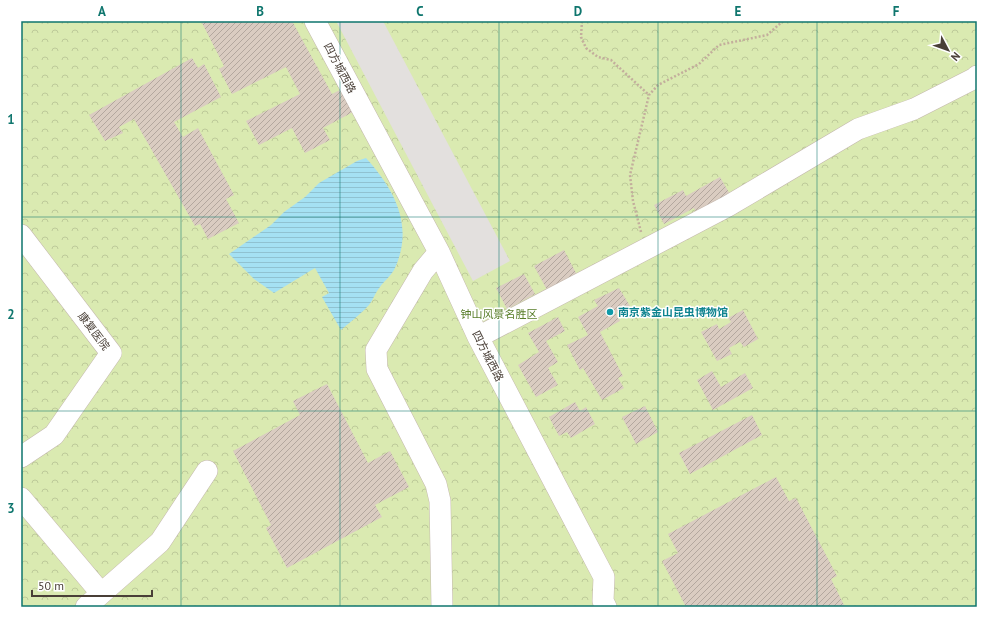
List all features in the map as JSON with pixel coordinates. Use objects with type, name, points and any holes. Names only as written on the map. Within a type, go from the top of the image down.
[{"type":"street","name":"四方城西路","points":[[315,21],[438,252],[478,337],[604,577],[600,605]]},
{"type":"street","points":[[478,337],[728,206],[858,129],[914,109],[976,78]]},
{"type":"street","name":"康复医院","points":[[21,235],[111,353],[54,435],[21,457]]},
{"type":"street","points":[[438,252],[423,272],[376,350],[377,369],[436,484],[440,501],[442,607]]},
{"type":"street","points":[[86,607],[160,542],[207,471]]},
{"type":"street","points":[[21,498],[101,594]]},
{"type":"path","points":[[582,21],[582,37],[586,48],[598,58],[611,60],[649,95]]},
{"type":"path","points":[[646,249],[633,201],[630,175],[649,95],[658,85],[699,64],[719,45],[767,35],[783,21]]},
{"type":"green space","name":"钟山风景名胜区","points":[[21,21],[977,21],[977,607],[21,607]]},
{"type":"shaded area","points":[[336,21],[383,21],[510,261],[473,281]]},
{"type":"water","points":[[366,158],[376,170],[393,196],[402,223],[403,238],[394,271],[378,289],[369,305],[341,330],[322,297],[329,293],[315,268],[274,293],[254,279],[229,254],[271,225],[284,212],[305,197],[319,183],[357,161]]},
{"type":"building","points":[[201,21],[292,21],[332,94],[342,89],[353,112],[323,128],[330,140],[305,153],[292,128],[259,145],[246,121],[300,94],[286,67],[232,94],[219,69],[224,66]]},
{"type":"building","points":[[192,58],[198,68],[204,64],[221,97],[174,122],[183,137],[198,128],[234,195],[226,199],[239,223],[208,239],[200,224],[195,226],[134,119],[119,127],[123,133],[105,141],[89,115]]},
{"type":"building","points":[[720,177],[731,196],[697,214],[694,208],[664,224],[654,205],[683,190],[686,196]]},
{"type":"building","points":[[564,250],[577,275],[547,290],[534,266]]},
{"type":"building","points":[[524,274],[535,294],[507,309],[496,288]]},
{"type":"building","points":[[619,288],[630,306],[616,313],[620,321],[600,332],[623,376],[618,378],[624,388],[602,400],[583,368],[580,370],[567,345],[588,335],[578,317],[598,306],[594,300]]},
{"type":"building","points":[[743,310],[758,339],[744,347],[740,342],[729,348],[732,354],[717,361],[701,332],[717,324],[719,329],[731,322],[728,318]]},
{"type":"building","points":[[558,317],[565,331],[546,341],[558,362],[548,368],[558,385],[536,397],[518,365],[539,352],[528,333]]},
{"type":"building","points":[[712,371],[721,387],[745,373],[753,388],[713,410],[697,380]]},
{"type":"building","points":[[327,384],[368,463],[390,451],[409,487],[375,505],[382,517],[287,568],[266,528],[271,525],[233,451],[300,415],[293,401]]},
{"type":"building","points":[[575,402],[580,411],[586,407],[595,424],[571,438],[567,432],[559,436],[549,417]]},
{"type":"building","points":[[645,406],[658,432],[636,444],[622,417]]},
{"type":"building","points":[[752,415],[762,435],[690,474],[679,453]]},
{"type":"building","points":[[776,477],[789,501],[796,498],[837,576],[831,579],[845,607],[686,607],[662,561],[678,553],[668,534]]},
{"type":"place","name":"南京紫金山昆虫博物馆","points":[[610,312]]}]
